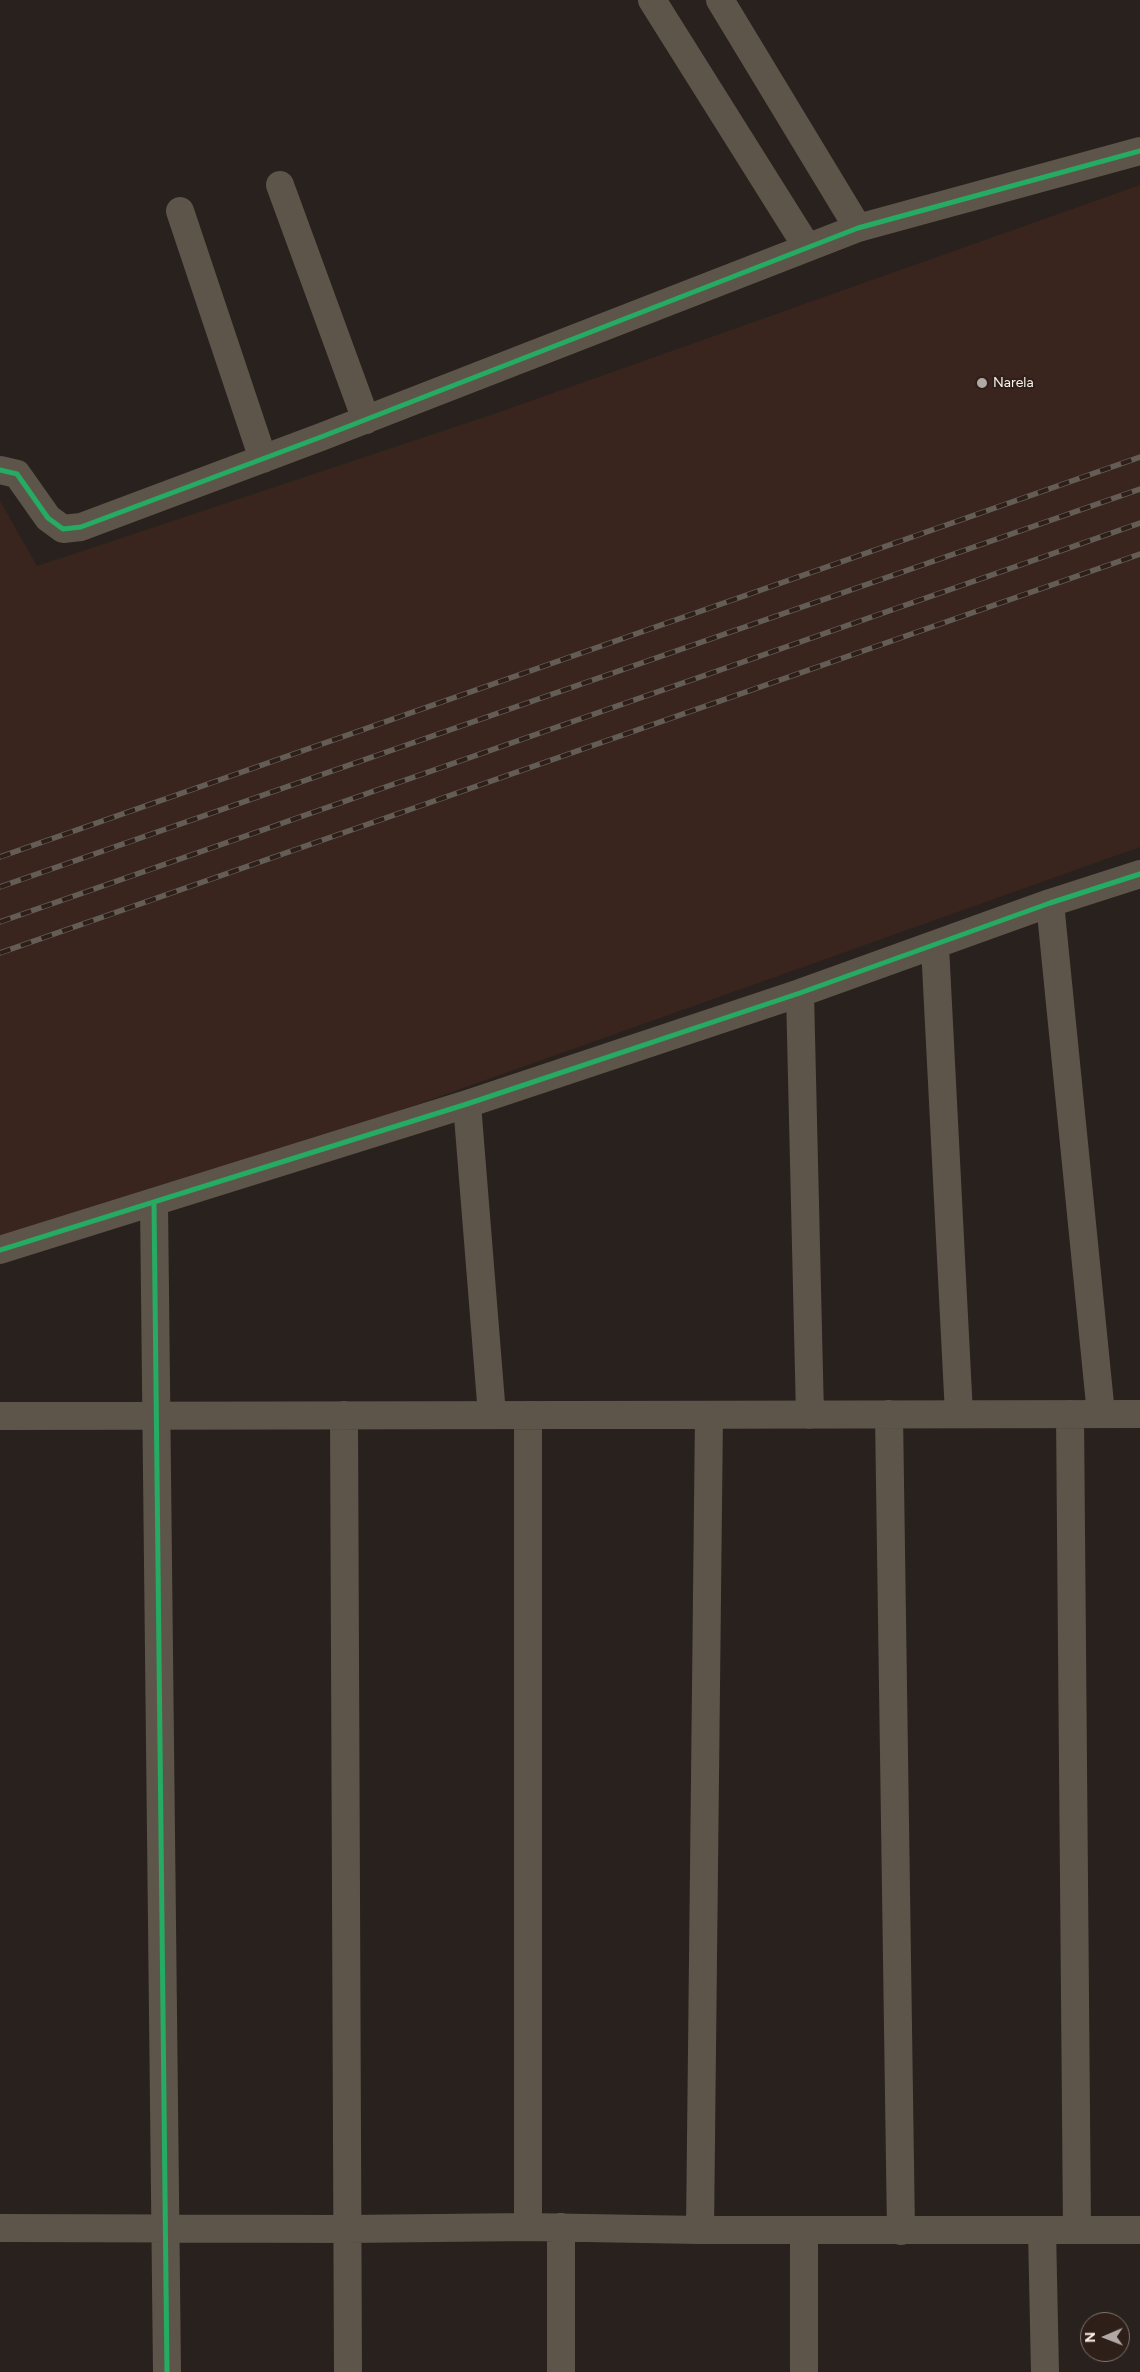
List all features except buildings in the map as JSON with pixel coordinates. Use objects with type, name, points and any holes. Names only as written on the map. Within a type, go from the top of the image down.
[{"type":"street","points":[[652,0],[807,247]]},
{"type":"street","points":[[720,0],[858,228]]},
{"type":"street","points":[[0,470],[17,474],[48,518],[63,529],[81,527],[366,420],[858,228],[1140,151]]},
{"type":"street","points":[[280,185],[366,420]]},
{"type":"street","points":[[180,211],[263,459]]},
{"type":"street","points":[[0,1250],[467,1104],[800,993],[935,946],[1050,903],[1140,874]]},
{"type":"street","points":[[1050,903],[1101,1414]]},
{"type":"street","points":[[935,946],[959,1414]]},
{"type":"street","points":[[800,993],[810,1415]]},
{"type":"street","points":[[467,1104],[492,1415]]},
{"type":"street","points":[[154,1203],[167,2372]]},
{"type":"street","points":[[889,1414],[901,2231]]},
{"type":"street","points":[[1070,1414],[1077,2230]]},
{"type":"street","points":[[0,1416],[1140,1414]]},
{"type":"street","points":[[344,1415],[348,2372]]},
{"type":"street","points":[[528,1415],[528,2227]]},
{"type":"street","points":[[700,2230],[709,1415]]},
{"type":"street","points":[[0,2228],[348,2229],[561,2227],[700,2230],[1140,2230]]},
{"type":"street","points":[[561,2227],[561,2372]]},
{"type":"street","points":[[804,2230],[804,2372]]},
{"type":"street","points":[[1042,2230],[1045,2372]]},
{"type":"shaded area","points":[[1140,185],[1140,847],[0,1253],[0,501],[37,566],[494,414]]},
{"type":"railway","points":[[0,857],[1140,457]]},
{"type":"railway","points":[[0,887],[1140,489]]},
{"type":"railway","points":[[0,922],[1140,523]]},
{"type":"railway","points":[[0,953],[1140,554]]},
{"type":"cycle path","points":[[0,470],[17,474],[48,518],[63,529],[81,527],[321,437],[858,228],[1140,151]]},
{"type":"cycle path","points":[[0,1250],[467,1104],[800,993],[1050,903],[1140,874]]},
{"type":"cycle path","points":[[154,1203],[167,2372]]},
{"type":"place","name":"Narela","points":[[982,383]]}]
